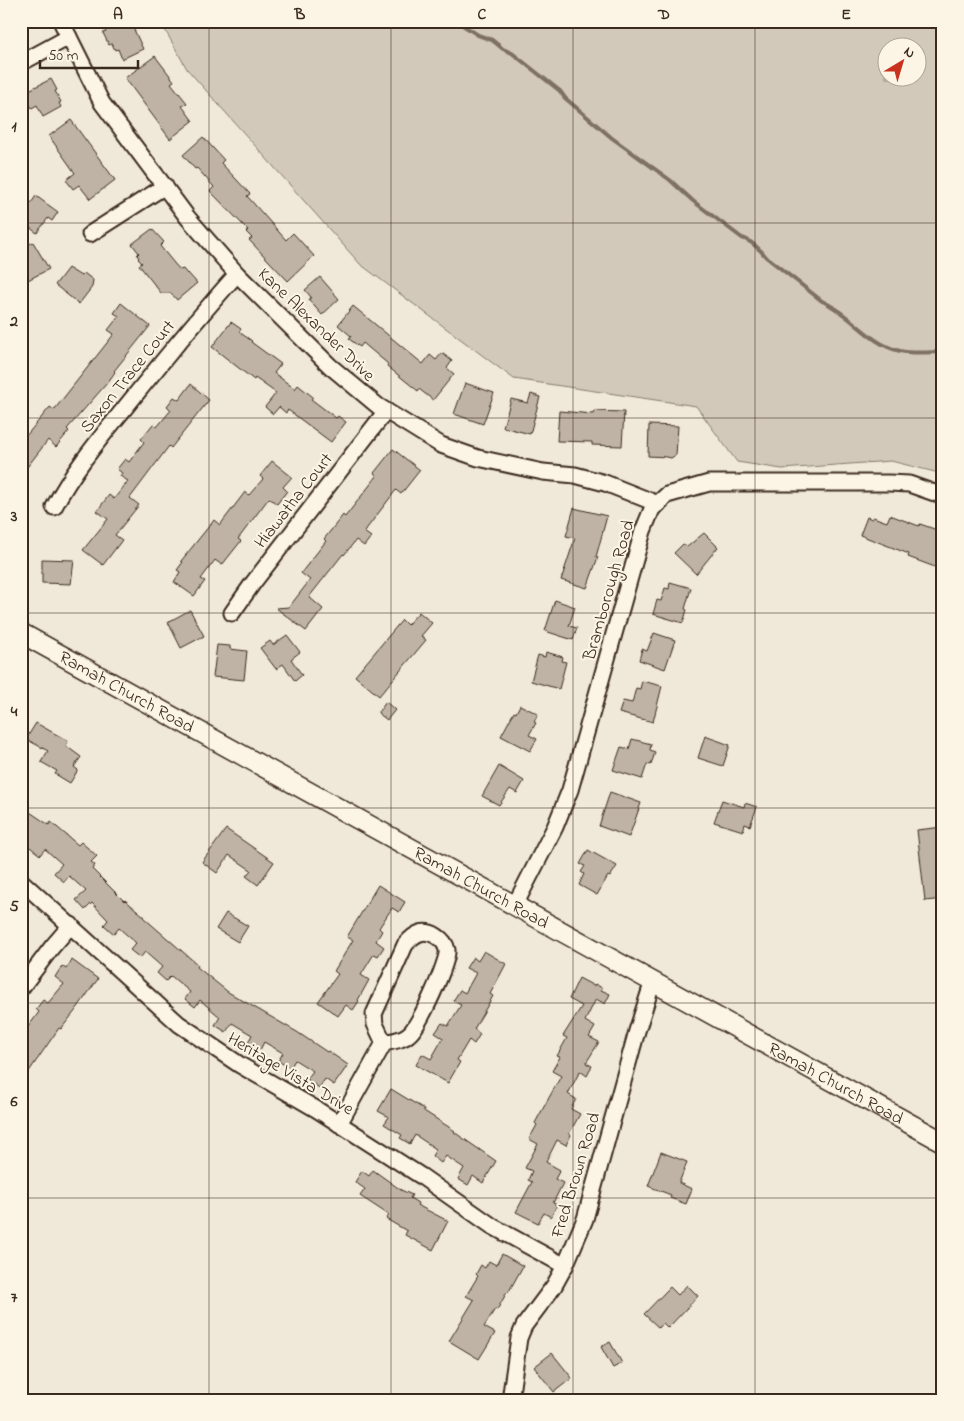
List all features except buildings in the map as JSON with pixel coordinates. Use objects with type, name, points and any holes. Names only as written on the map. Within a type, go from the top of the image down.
[{"type":"main road","name":"Ramah Church Road","points":[[21,633],[943,1142]]},
{"type":"street","name":"Kane Alexander Drive","points":[[61,21],[102,103],[188,218],[238,274],[332,369],[378,406],[441,445],[478,458],[543,472],[575,475],[605,482],[658,504]]},
{"type":"street","points":[[21,63],[69,37]]},
{"type":"street","points":[[90,234],[165,186]]},
{"type":"street","name":"Saxon Trace Court","points":[[54,507],[67,482],[86,455],[202,313],[238,274]]},
{"type":"street","name":"Hiawatha Court","points":[[232,613],[295,527],[386,411]]},
{"type":"street","name":"Bramborough Road","points":[[515,905],[555,827],[570,790],[643,531],[652,509],[667,495],[709,483],[909,484],[943,496]]},
{"type":"street","name":"Heritage Vista Drive","points":[[21,881],[179,1024],[240,1066],[339,1124],[421,1176],[492,1226],[565,1266]]},
{"type":"street","points":[[21,988],[71,925]]},
{"type":"street","points":[[339,1124],[384,1044],[408,1035],[421,1017],[447,959],[447,948],[441,939],[433,934],[419,933],[405,945],[374,1014],[375,1024],[384,1044]]},
{"type":"street","name":"Fred Brown Road","points":[[510,1400],[519,1338],[524,1326],[554,1286],[565,1266],[585,1219],[636,1031],[653,981]]},
{"type":"shaded area","points":[[160,21],[943,21],[943,474],[891,461],[782,469],[737,462],[696,406],[514,379],[360,264],[187,69]]},
{"type":"waterway","points":[[453,21],[458,22],[478,35],[492,40],[503,49],[512,53],[560,91],[565,98],[612,138],[670,180],[693,201],[755,246],[766,257],[822,301],[842,313],[869,336],[900,351],[916,353],[943,352]]}]
